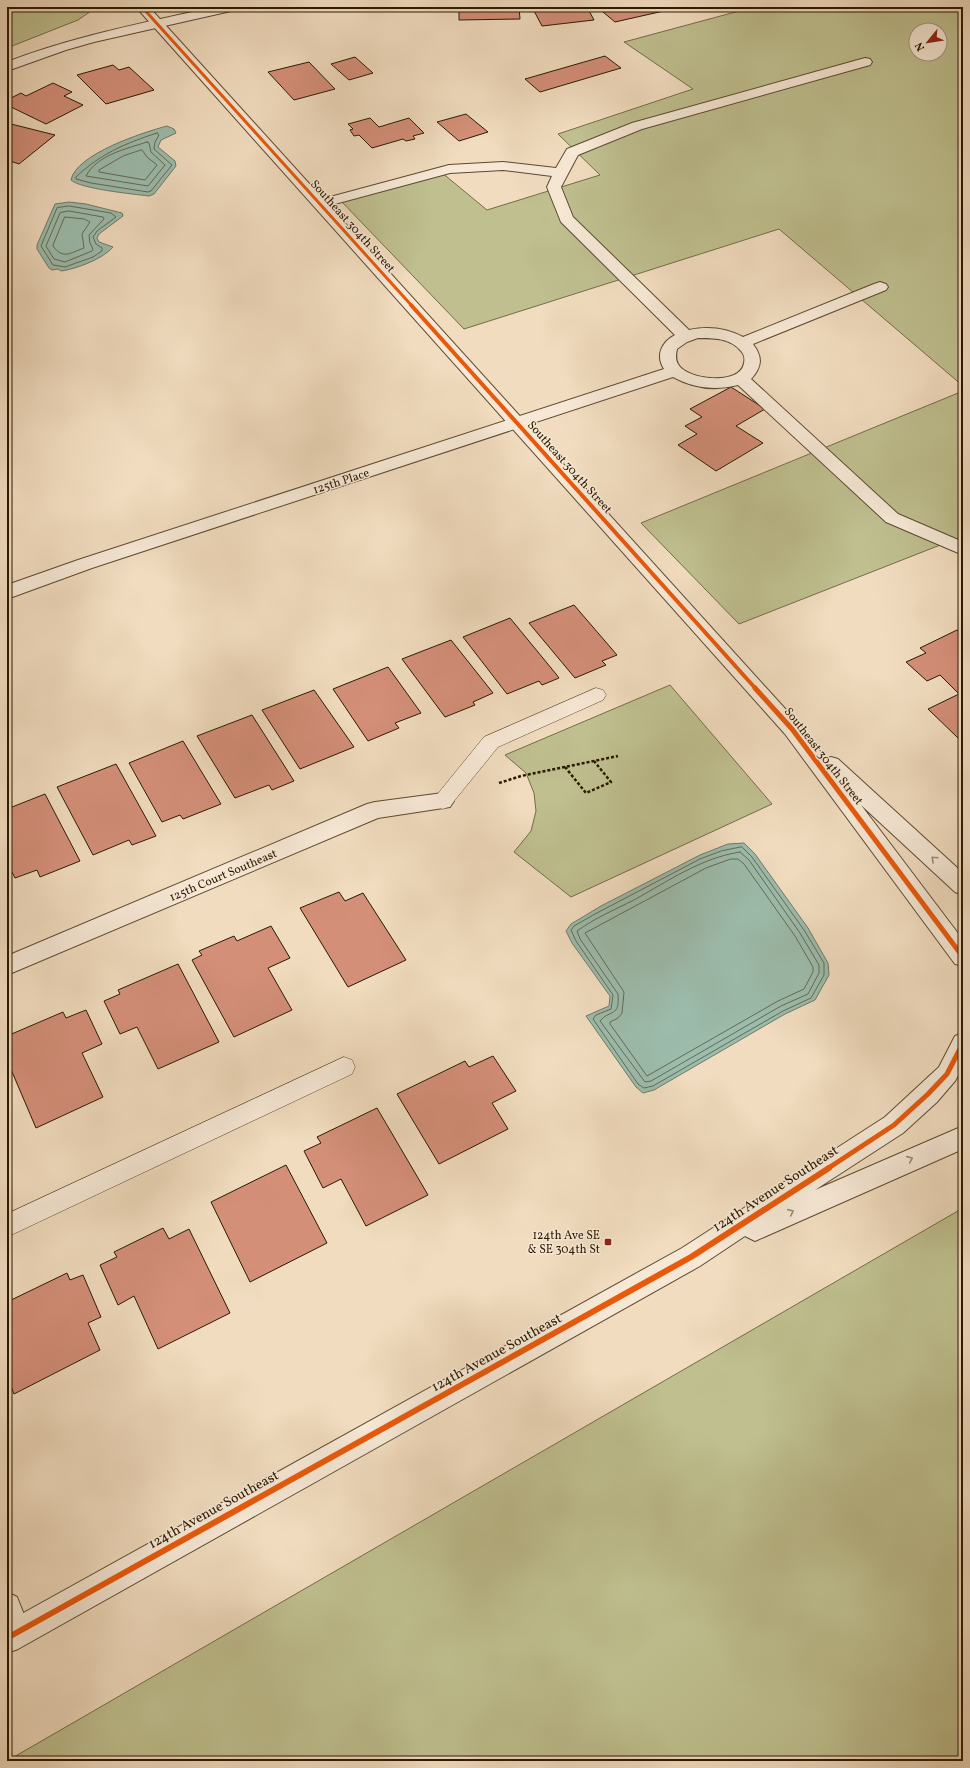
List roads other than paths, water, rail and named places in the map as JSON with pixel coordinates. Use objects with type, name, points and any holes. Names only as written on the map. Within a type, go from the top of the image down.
[{"type":"street","name":"Southeast 304th Street","points":[[142,7],[792,729],[963,957]]},
{"type":"street","points":[[7,67],[43,53],[96,37],[231,7]]},
{"type":"street","points":[[686,336],[566,219],[554,187],[572,152],[637,126],[865,62]]},
{"type":"street","points":[[320,204],[449,169],[503,166],[561,173]]},
{"type":"street","points":[[741,343],[880,287]]},
{"type":"street","points":[[698,333],[712,333],[725,335],[741,343],[746,346],[752,354],[753,363],[749,371],[740,378],[728,382],[714,384],[685,378],[668,364],[667,355],[669,347],[676,341],[686,336],[698,333]]},
{"type":"street","name":"125th Place","points":[[7,592],[85,564],[517,424],[675,371]]},
{"type":"street","points":[[740,378],[892,518],[963,549]]},
{"type":"street","name":"Southeast 304th Street","points":[[792,729],[963,886]]},
{"type":"street","name":"125th Court Southeast","points":[[7,966],[375,810],[443,801]]},
{"type":"street","name":"124th Avenue Southeast","points":[[10,1626],[691,1257],[894,1125],[928,1094],[947,1074],[963,1044]]},
{"type":"street","name":"124th Avenue Southeast","points":[[691,1257],[963,1137]]},
{"type":"lane","points":[[443,801],[491,742],[596,695]]},
{"type":"lane","points":[[7,1226],[344,1067]]},
{"type":"water","points":[[167,126],[174,129],[176,133],[161,140],[158,147],[175,161],[176,166],[154,194],[149,196],[108,191],[85,186],[71,180],[76,170],[85,161],[98,153],[143,133]]},
{"type":"water","points":[[69,202],[86,204],[122,213],[123,216],[99,234],[97,238],[99,242],[113,247],[103,256],[74,268],[61,271],[58,269],[52,270],[49,268],[37,249],[37,245],[55,204]]},
{"type":"water","points":[[744,843],[755,854],[808,928],[828,963],[829,975],[815,1000],[785,1014],[654,1090],[643,1093],[636,1087],[586,1016],[609,1006],[610,996],[572,943],[566,931],[571,924],[601,906],[700,855],[728,844]]},
{"type":"place","name":"124th Ave SE & SE 304th St","points":[[608,1242]]}]
